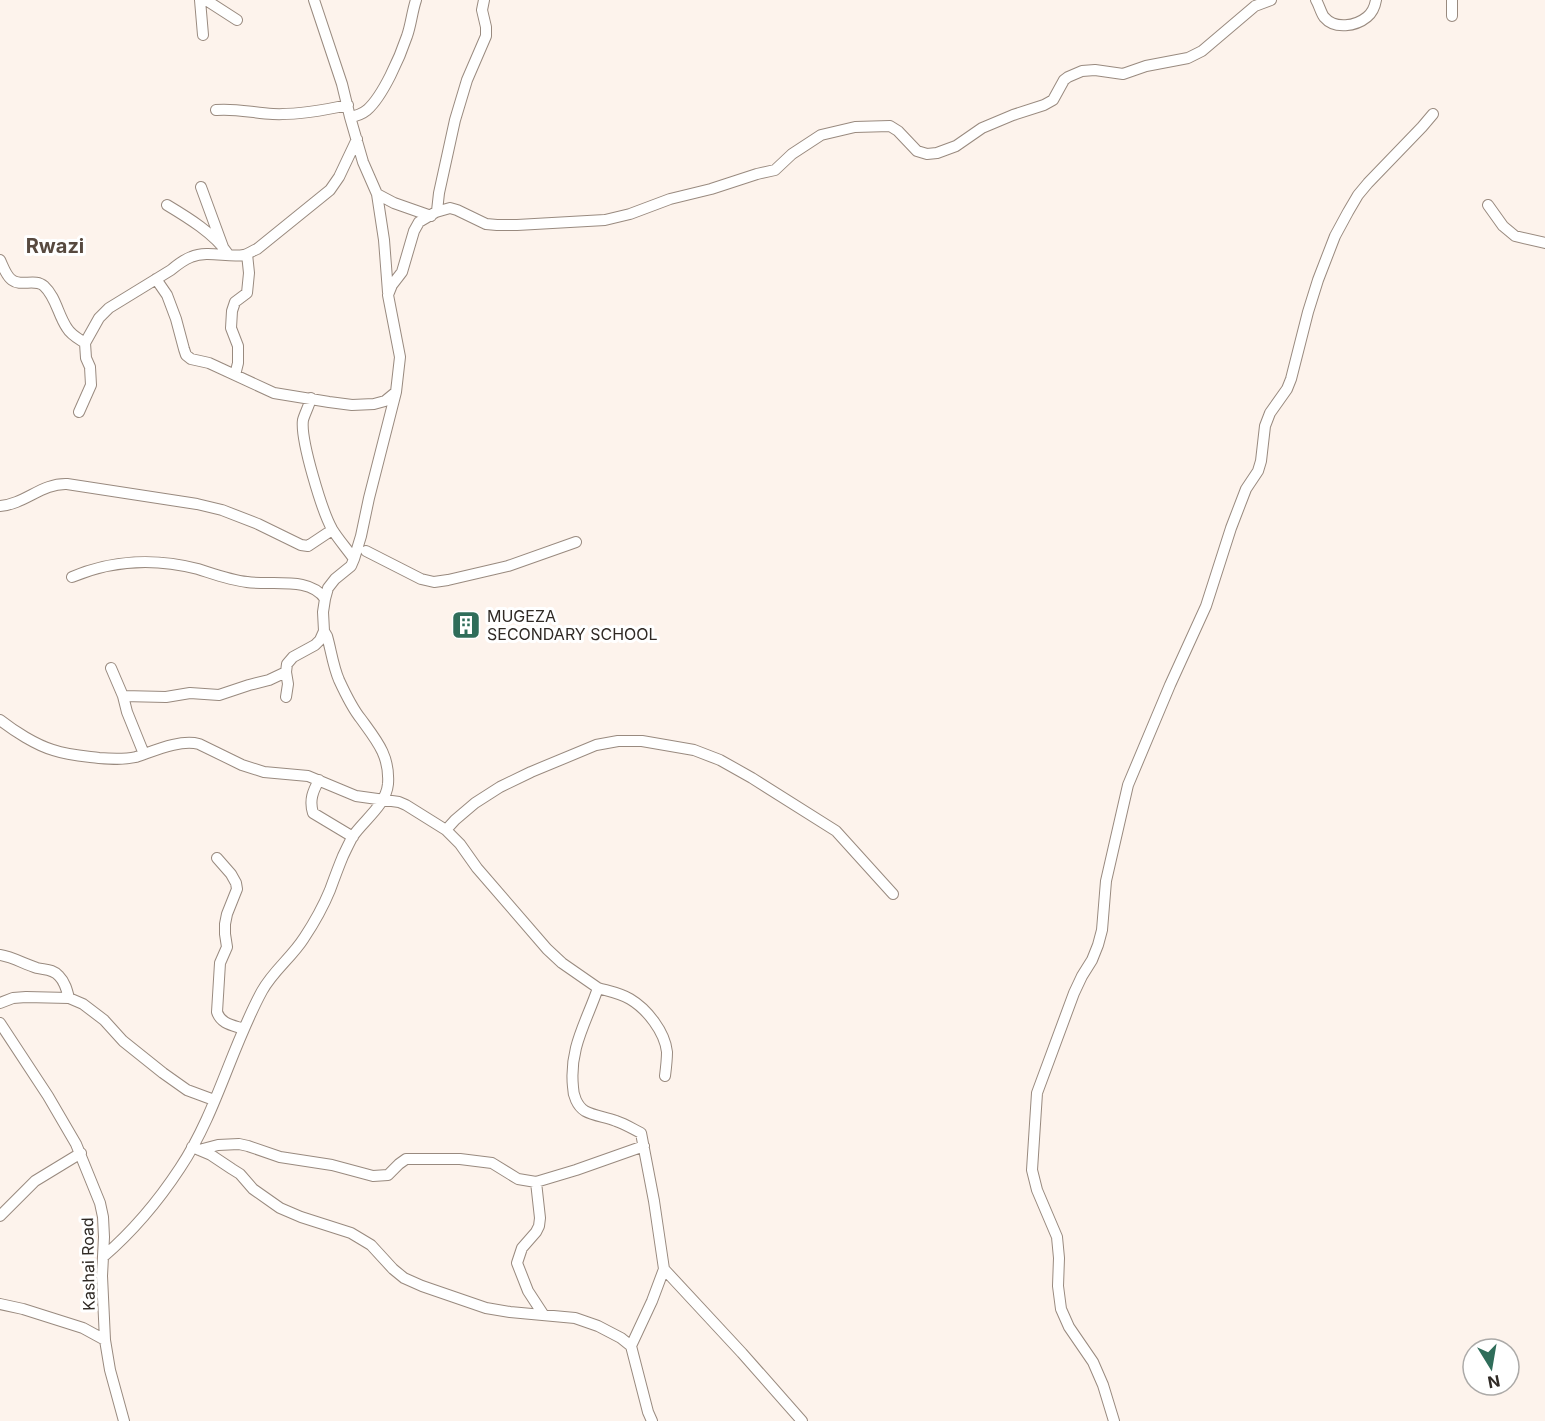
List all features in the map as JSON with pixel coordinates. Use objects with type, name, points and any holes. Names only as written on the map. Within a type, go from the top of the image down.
[{"type":"street","points":[[201,0],[203,35]]},
{"type":"street","points":[[206,0],[237,20]]},
{"type":"street","points":[[286,697],[287,664],[293,657],[320,640],[324,631],[323,612],[328,588],[351,566],[354,559],[396,392],[400,357],[388,295],[384,240],[377,194],[368,174],[314,0]]},
{"type":"street","points":[[350,117],[366,111],[380,94],[407,36],[416,0]]},
{"type":"street","points":[[434,213],[455,120],[467,80],[486,36],[482,10],[484,0]]},
{"type":"street","points":[[388,295],[402,272],[414,231],[420,222],[434,213],[450,208],[486,224],[497,225],[605,220],[630,214],[670,199],[775,170],[792,154],[821,135],[855,127],[890,126],[917,151],[927,154],[937,153],[956,146],[982,128],[1053,100],[1064,80],[1082,71],[1095,70],[1123,74],[1140,67],[1188,57],[1202,51],[1255,6],[1270,0]]},
{"type":"street","points":[[1316,0],[1324,17],[1332,23],[1344,26],[1356,23],[1368,16],[1376,0]]},
{"type":"street","points":[[1452,0],[1452,16]]},
{"type":"street","points":[[216,110],[231,109],[279,114],[348,105]]},
{"type":"street","points":[[1114,1421],[1103,1385],[1061,1309],[1057,1237],[1037,1190],[1032,1170],[1037,1093],[1074,993],[1098,945],[1102,930],[1106,881],[1128,785],[1206,606],[1246,489],[1258,471],[1264,426],[1291,379],[1308,312],[1335,236],[1358,195],[1433,114]]},
{"type":"street","points":[[79,412],[91,385],[86,343],[104,312],[192,256],[226,251],[241,255],[247,254],[264,243],[330,190],[339,177],[357,139]]},
{"type":"street","points":[[201,187],[226,251]]},
{"type":"street","points":[[377,194],[394,203],[434,213]]},
{"type":"street","points":[[1488,204],[1503,226],[1515,236],[1545,243]]},
{"type":"street","points":[[167,205],[190,220],[226,251]]},
{"type":"street","points":[[236,375],[238,346],[231,328],[231,320],[235,302],[247,293],[249,273],[247,254]]},
{"type":"street","points":[[0,260],[11,280],[40,284],[45,287],[67,329],[86,343]]},
{"type":"street","points":[[156,279],[170,301],[177,319],[183,350],[191,359],[209,363],[274,393],[345,405],[385,401],[396,392]]},
{"type":"street","points":[[311,398],[303,420],[304,440],[320,498],[333,530],[354,559]]},
{"type":"street","points":[[0,507],[57,483],[197,504],[222,510],[302,545],[308,546],[333,530]]},
{"type":"street","points":[[366,551],[421,579],[434,582],[508,566],[576,542]]},
{"type":"street","points":[[72,577],[107,565],[133,562],[167,563],[248,582],[281,582],[302,585],[321,592],[325,599]]},
{"type":"street","points":[[103,1257],[150,1207],[196,1148],[214,1100],[262,990],[303,940],[318,916],[353,837],[387,793],[388,770],[385,757],[375,736],[360,718],[338,678],[324,631]]},
{"type":"street","points":[[111,668],[144,754]]},
{"type":"street","points":[[123,696],[166,697],[190,693],[219,695],[249,684],[269,680],[286,672]]},
{"type":"street","points":[[0,720],[51,750],[73,755],[116,759],[134,757],[193,742],[242,765],[264,772],[308,776],[356,796],[406,805],[446,830],[460,844],[484,876],[562,963],[598,988],[629,998],[644,1010],[662,1036],[667,1051],[665,1076]]},
{"type":"street","points":[[446,830],[475,803],[500,787],[531,772],[596,745],[618,741],[652,742],[694,750],[720,760],[784,798],[836,831],[893,894]]},
{"type":"street","points":[[319,780],[311,799],[310,806],[313,813],[353,837]]},
{"type":"street","points":[[217,858],[231,874],[237,889],[226,914],[227,947],[220,963],[218,1012],[225,1023],[244,1029]]},
{"type":"street","points":[[0,955],[49,969],[59,975],[65,984],[69,998]]},
{"type":"street","points":[[598,988],[573,1056],[573,1094],[577,1103],[584,1110],[641,1133],[664,1269],[631,1346]]},
{"type":"street","points":[[0,1003],[13,998],[26,997],[69,998],[83,1004],[104,1020],[123,1041],[163,1073],[187,1090],[214,1100]]},
{"type":"street","name":"Kashai Road","points":[[0,1023],[48,1096],[81,1153],[100,1203],[104,1237],[105,1340],[110,1370],[124,1421]]},
{"type":"street","points":[[196,1148],[239,1144],[280,1157],[332,1165],[373,1176],[388,1175],[406,1159],[472,1160],[492,1163],[518,1179],[536,1182],[644,1146]]},
{"type":"street","points":[[196,1148],[240,1174],[253,1189],[280,1208],[351,1233],[371,1245],[404,1278],[486,1308],[575,1318],[598,1326],[621,1338],[631,1346],[652,1421]]},
{"type":"street","points":[[0,1216],[35,1181],[81,1153]]},
{"type":"street","points":[[536,1182],[539,1226],[522,1248],[517,1263],[528,1291],[543,1314]]},
{"type":"street","points":[[664,1269],[802,1421]]},
{"type":"street","points":[[0,1304],[83,1328],[105,1340]]},
{"type":"place","name":"MUGEZA SECONDARY SCHOOL","points":[[466,625]]},
{"type":"district","name":"Rwazi","points":[[55,246]]}]
